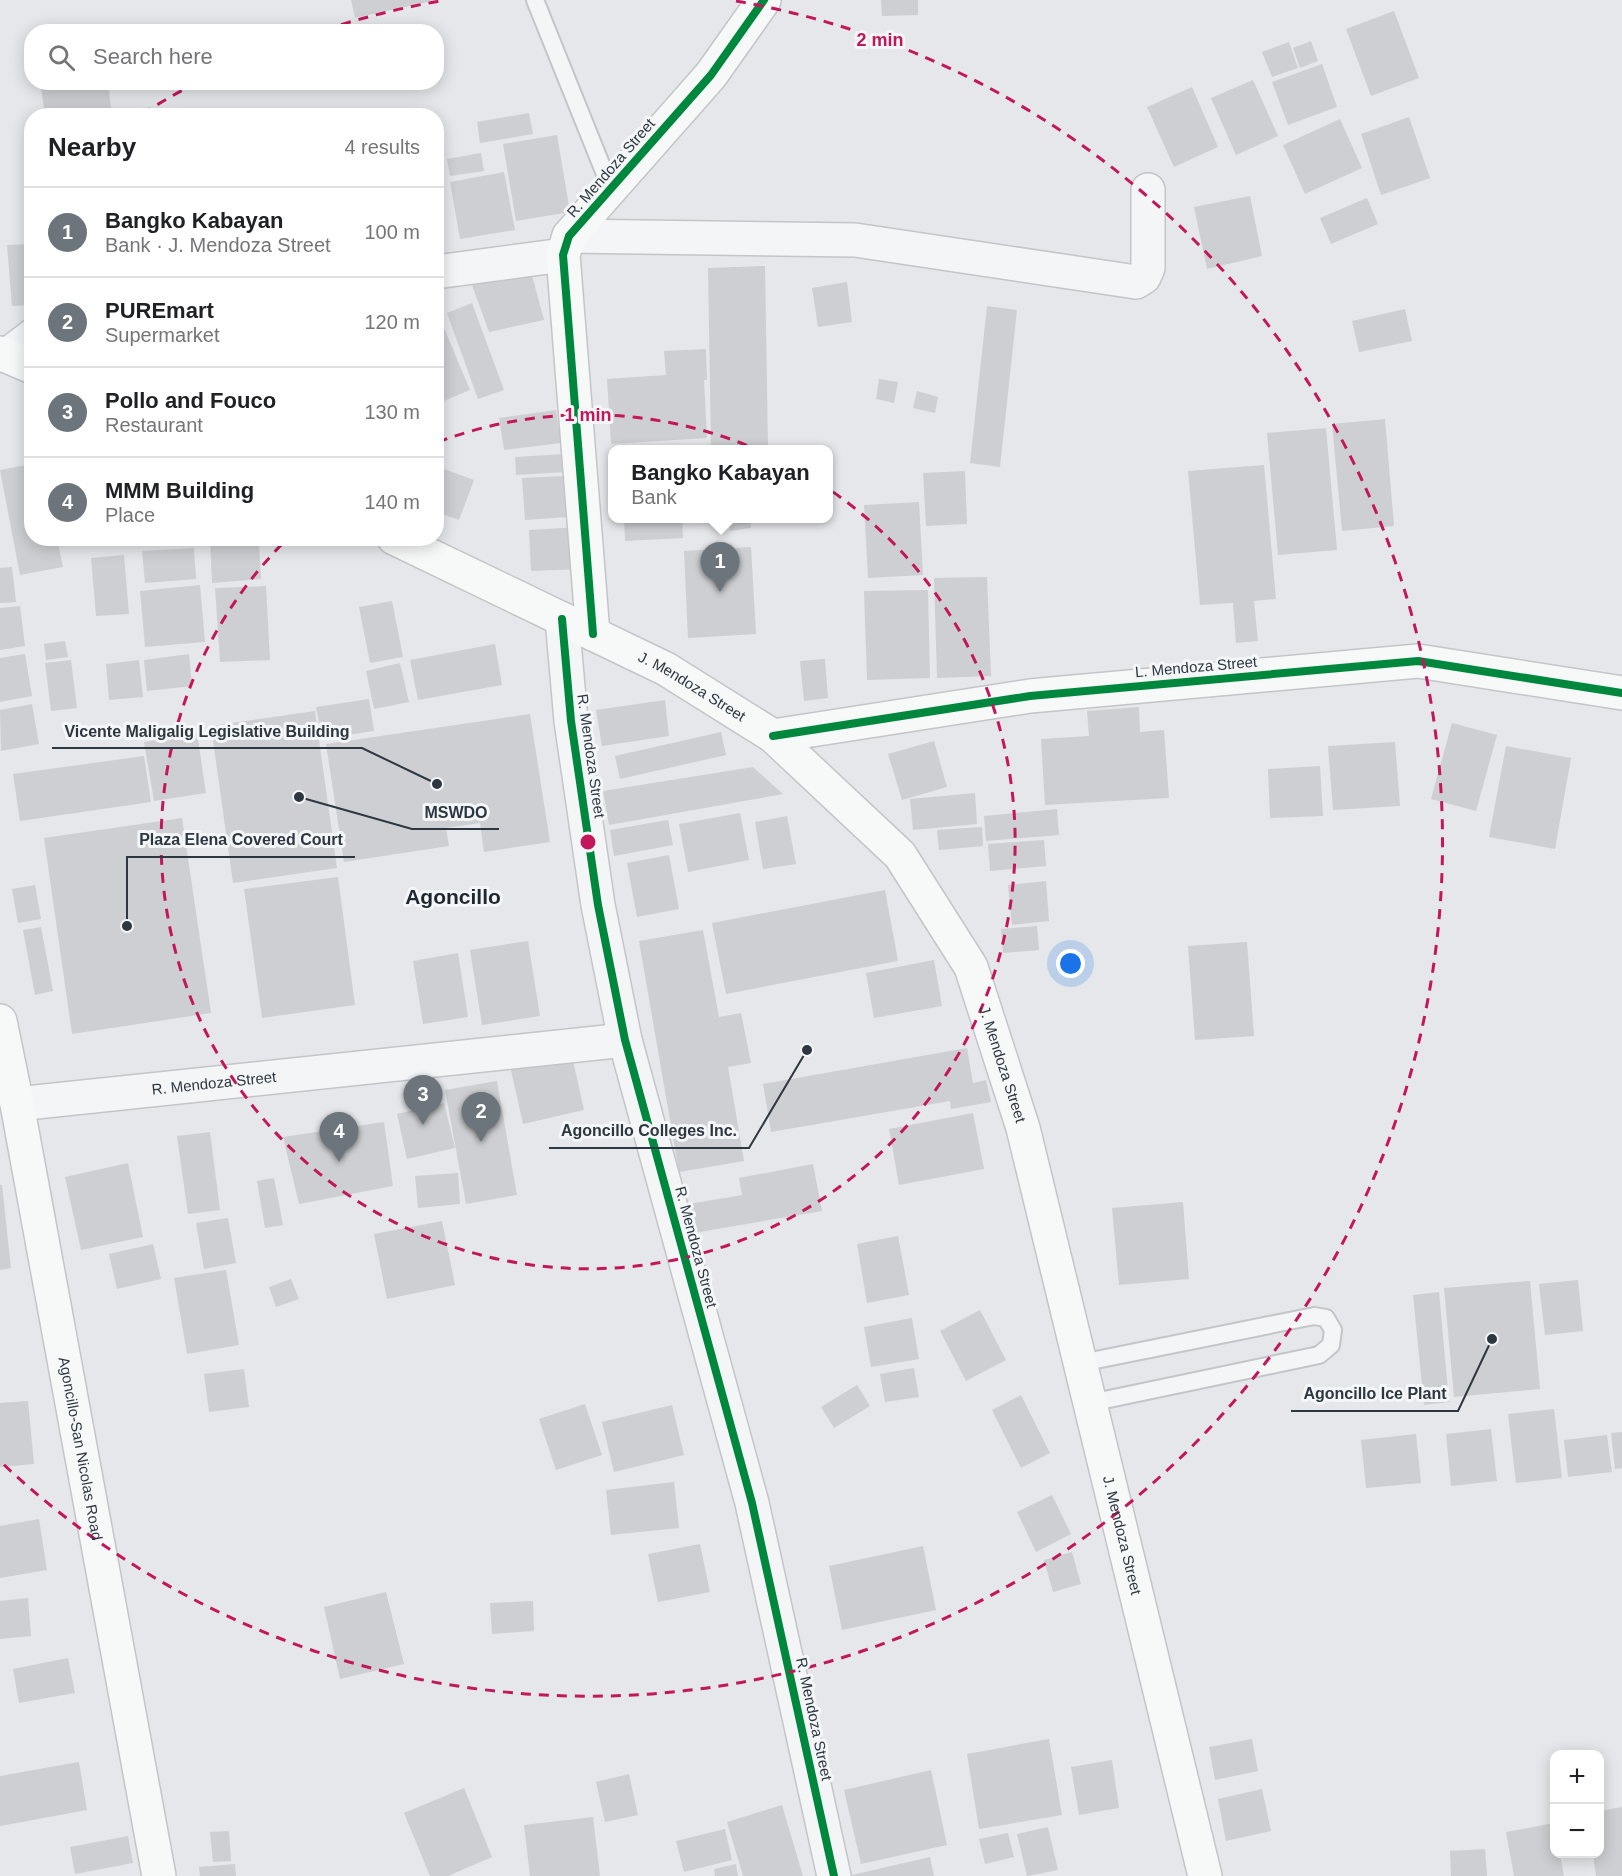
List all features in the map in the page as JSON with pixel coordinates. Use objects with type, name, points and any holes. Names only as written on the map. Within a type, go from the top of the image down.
[{"type":"main road","name":"R. Mendoza Street","points":[[566,246],[611,189],[711,75],[764,0]]},
{"type":"main road","points":[[566,246],[593,634]]},
{"type":"main road","name":"J. Mendoza Street","points":[[411,546],[666,669],[773,736],[900,855],[971,967],[1023,1128],[1205,1876]]},
{"type":"main road","name":"L. Mendoza Street","points":[[773,736],[1030,696],[1418,661],[1622,693]]},
{"type":"main road","name":"Agoncillo-San Nicolas Road","points":[[0,1021],[9,1106],[159,1876]]},
{"type":"street","points":[[444,270],[566,246],[855,240],[1136,282],[1144,277],[1148,268],[1148,190]]},
{"type":"street","points":[[9,360],[24,344]]},
{"type":"street","name":"R. Mendoza Street","points":[[562,619],[572,722],[598,905],[625,1040],[752,1503],[834,1876]]},
{"type":"street","name":"R. Mendoza Street","points":[[9,1106],[625,1040]]},
{"type":"lane","points":[[535,0],[611,189]]},
{"type":"lane","points":[[1081,1363],[1314,1316],[1326,1318],[1333,1330],[1331,1345],[1319,1356],[1090,1403]]},
{"type":"building","points":[[351,0],[432,0],[432,1],[355,18]]},
{"type":"building","points":[[881,0],[918,0],[918,15],[882,16]]},
{"type":"building","points":[[1394,11],[1419,78],[1371,96],[1346,29]]},
{"type":"building","points":[[1311,41],[1318,61],[1300,68],[1293,48]]},
{"type":"building","points":[[1289,42],[1298,68],[1272,77],[1262,52]]},
{"type":"building","points":[[1322,64],[1337,107],[1288,125],[1272,82]]},
{"type":"building","points":[[1253,80],[1278,136],[1236,155],[1211,98]]},
{"type":"building","points":[[1192,87],[1218,147],[1174,167],[1147,107]]},
{"type":"building","points":[[41,90],[109,90],[111,108],[44,108]]},
{"type":"building","points":[[529,113],[533,134],[480,143],[477,122]]},
{"type":"building","points":[[1409,117],[1430,178],[1381,195],[1361,134]]},
{"type":"building","points":[[1340,119],[1362,168],[1305,194],[1283,145]]},
{"type":"building","points":[[557,135],[570,212],[516,221],[503,144]]},
{"type":"building","points":[[481,153],[484,171],[450,176],[447,159]]},
{"type":"building","points":[[504,172],[515,230],[460,239],[450,182]]},
{"type":"building","points":[[1250,196],[1262,256],[1207,269],[1194,207]]},
{"type":"building","points":[[1367,198],[1378,224],[1331,244],[1320,218]]},
{"type":"building","points":[[24,244],[24,305],[12,306],[7,245]]},
{"type":"building","points":[[529,264],[544,320],[489,332],[468,274]]},
{"type":"building","points":[[765,266],[768,445],[711,445],[708,268]]},
{"type":"building","points":[[847,282],[852,322],[818,327],[812,288]]},
{"type":"building","points":[[472,303],[504,390],[478,399],[447,313]]},
{"type":"building","points":[[987,306],[1017,310],[1000,467],[970,463]]},
{"type":"building","points":[[1405,309],[1412,341],[1359,352],[1352,321]]},
{"type":"building","points":[[444,328],[470,390],[444,401]]},
{"type":"building","points":[[706,349],[707,380],[704,380],[707,438],[611,444],[607,379],[666,375],[664,351]]},
{"type":"building","points":[[879,379],[898,382],[894,403],[876,399]]},
{"type":"building","points":[[917,391],[938,397],[935,413],[913,408]]},
{"type":"building","points":[[556,410],[561,443],[504,450],[499,418]]},
{"type":"building","points":[[1385,419],[1394,526],[1342,531],[1332,424]]},
{"type":"building","points":[[1326,428],[1337,550],[1278,555],[1267,433]]},
{"type":"building","points":[[565,454],[566,472],[516,475],[515,457]]},
{"type":"building","points":[[1264,465],[1276,599],[1254,601],[1258,641],[1236,643],[1233,603],[1200,605],[1188,471]]},
{"type":"building","points":[[24,466],[24,546],[59,546],[63,567],[20,575],[0,470]]},
{"type":"building","points":[[444,469],[474,480],[459,520],[444,515]]},
{"type":"building","points":[[965,471],[967,524],[926,526],[923,473]]},
{"type":"building","points":[[565,476],[568,517],[525,520],[522,478]]},
{"type":"building","points":[[919,502],[923,575],[868,578],[864,505]]},
{"type":"building","points":[[624,523],[682,523],[683,538],[625,541]]},
{"type":"building","points":[[729,523],[750,523],[751,528],[730,531]]},
{"type":"building","points":[[578,527],[580,569],[531,571],[529,530]]},
{"type":"building","points":[[210,546],[259,546],[261,579],[212,583]]},
{"type":"building","points":[[751,547],[756,634],[688,638],[684,551]]},
{"type":"building","points":[[194,548],[196,579],[145,583],[142,551]]},
{"type":"building","points":[[124,555],[129,614],[96,616],[91,558]]},
{"type":"building","points":[[12,567],[16,602],[0,603],[0,568]]},
{"type":"building","points":[[987,577],[991,676],[937,678],[934,578]]},
{"type":"building","points":[[200,585],[205,642],[145,647],[140,591]]},
{"type":"building","points":[[266,586],[270,660],[220,662],[215,588]]},
{"type":"building","points":[[928,590],[930,678],[867,680],[864,591]]},
{"type":"building","points":[[392,601],[403,657],[370,663],[359,607]]},
{"type":"building","points":[[20,606],[25,646],[0,650],[0,608]]},
{"type":"building","points":[[65,641],[68,657],[46,660],[44,644]]},
{"type":"building","points":[[495,644],[502,685],[418,700],[410,660]]},
{"type":"building","points":[[25,654],[32,696],[0,702],[0,658]]},
{"type":"building","points":[[189,654],[192,686],[147,691],[144,660]]},
{"type":"building","points":[[825,659],[828,698],[804,701],[800,661]]},
{"type":"building","points":[[71,660],[77,708],[51,711],[45,663]]},
{"type":"building","points":[[139,660],[143,697],[109,700],[106,664]]},
{"type":"building","points":[[400,663],[409,702],[374,709],[366,671]]},
{"type":"building","points":[[369,699],[374,731],[322,739],[316,707]]},
{"type":"building","points":[[665,700],[669,736],[602,746],[596,710]]},
{"type":"building","points":[[32,704],[39,744],[1,751],[0,710]]},
{"type":"building","points":[[1139,707],[1140,732],[1164,730],[1169,798],[1045,805],[1041,739],[1089,736],[1087,711]]},
{"type":"building","points":[[315,711],[337,868],[233,883],[211,726]]},
{"type":"building","points":[[530,714],[550,842],[484,852],[480,823],[446,828],[449,846],[344,862],[326,744]]},
{"type":"building","points":[[1452,723],[1497,735],[1476,811],[1431,799]]},
{"type":"building","points":[[721,732],[726,755],[620,779],[615,756]]},
{"type":"building","points":[[197,733],[206,793],[154,801],[144,742]]},
{"type":"building","points":[[934,741],[947,787],[902,800],[888,754]]},
{"type":"building","points":[[1395,742],[1400,806],[1333,810],[1328,746]]},
{"type":"building","points":[[1506,746],[1571,758],[1555,849],[1489,837]]},
{"type":"building","points":[[144,756],[151,802],[20,821],[13,774]]},
{"type":"building","points":[[1320,766],[1323,816],[1270,818],[1268,769]]},
{"type":"building","points":[[753,767],[783,794],[609,825],[603,791]]},
{"type":"building","points":[[975,793],[977,824],[913,830],[910,799]]},
{"type":"building","points":[[1057,809],[1059,835],[986,841],[984,816]]},
{"type":"building","points":[[740,813],[749,860],[688,872],[679,824]]},
{"type":"building","points":[[787,816],[796,864],[763,869],[755,822]]},
{"type":"building","points":[[182,818],[211,1013],[72,1034],[44,838]]},
{"type":"building","points":[[668,820],[673,845],[614,856],[610,830]]},
{"type":"building","points":[[982,827],[983,846],[939,850],[937,830]]},
{"type":"building","points":[[1044,840],[1046,866],[990,871],[988,844]]},
{"type":"building","points":[[669,855],[679,909],[637,917],[627,863]]},
{"type":"building","points":[[338,877],[355,1005],[262,1018],[244,889]]},
{"type":"building","points":[[1046,881],[1049,921],[1012,925],[1008,885]]},
{"type":"building","points":[[35,885],[41,919],[18,923],[12,889]]},
{"type":"building","points":[[885,890],[898,961],[726,994],[712,923]]},
{"type":"building","points":[[1037,926],[1039,950],[1003,953],[1001,929]]},
{"type":"building","points":[[41,927],[53,991],[35,995],[23,930]]},
{"type":"building","points":[[703,930],[719,1017],[741,1013],[751,1063],[728,1067],[744,1161],[679,1172],[639,941]]},
{"type":"building","points":[[528,941],[540,1016],[482,1025],[470,950]]},
{"type":"building","points":[[1247,942],[1254,1036],[1195,1040],[1188,946]]},
{"type":"building","points":[[458,953],[468,1017],[423,1024],[413,961]]},
{"type":"building","points":[[934,960],[942,1006],[874,1018],[866,973]]},
{"type":"building","points":[[967,1048],[973,1083],[986,1080],[991,1102],[951,1109],[950,1101],[771,1132],[763,1084]]},
{"type":"building","points":[[572,1056],[584,1110],[523,1124],[511,1070]]},
{"type":"building","points":[[497,1081],[517,1195],[466,1204],[445,1090]]},
{"type":"building","points":[[444,1103],[455,1148],[407,1159],[397,1114]]},
{"type":"building","points":[[973,1113],[984,1169],[899,1185],[889,1129]]},
{"type":"building","points":[[384,1122],[393,1186],[299,1204],[283,1137]]},
{"type":"building","points":[[210,1132],[220,1210],[188,1214],[177,1136]]},
{"type":"building","points":[[128,1163],[143,1237],[81,1250],[65,1177]]},
{"type":"building","points":[[813,1164],[822,1211],[688,1234],[683,1205],[742,1195],[739,1178]]},
{"type":"building","points":[[458,1173],[460,1204],[418,1208],[415,1176]]},
{"type":"building","points":[[274,1178],[283,1225],[265,1228],[257,1181]]},
{"type":"building","points":[[0,1185],[2,1185],[11,1268],[0,1270]]},
{"type":"building","points":[[1183,1202],[1189,1279],[1119,1285],[1112,1208]]},
{"type":"building","points":[[228,1218],[236,1263],[204,1269],[196,1223]]},
{"type":"building","points":[[442,1221],[455,1285],[387,1299],[374,1234]]},
{"type":"building","points":[[898,1236],[909,1295],[867,1303],[857,1244]]},
{"type":"building","points":[[153,1244],[161,1279],[117,1289],[109,1254]]},
{"type":"building","points":[[226,1270],[239,1345],[187,1354],[174,1278]]},
{"type":"building","points":[[291,1279],[299,1299],[276,1307],[269,1287]]},
{"type":"building","points":[[1578,1280],[1583,1331],[1545,1335],[1539,1284]]},
{"type":"building","points":[[1530,1281],[1540,1389],[1454,1397],[1444,1288]]},
{"type":"building","points":[[1439,1292],[1449,1402],[1424,1405],[1413,1295]]},
{"type":"building","points":[[980,1310],[1006,1360],[966,1381],[940,1331]]},
{"type":"building","points":[[912,1318],[919,1359],[871,1367],[864,1327]]},
{"type":"building","points":[[914,1368],[919,1397],[885,1402],[880,1374]]},
{"type":"building","points":[[244,1369],[249,1407],[209,1412],[204,1374]]},
{"type":"building","points":[[857,1385],[870,1406],[834,1428],[821,1407]]},
{"type":"building","points":[[1021,1395],[1050,1453],[1021,1468],[992,1410]]},
{"type":"building","points":[[28,1401],[34,1464],[0,1467],[0,1403]]},
{"type":"building","points":[[585,1404],[602,1455],[556,1470],[539,1419]]},
{"type":"building","points":[[672,1405],[684,1455],[614,1472],[602,1422]]},
{"type":"building","points":[[1554,1409],[1562,1478],[1516,1483],[1508,1414]]},
{"type":"building","points":[[1491,1429],[1497,1481],[1451,1486],[1446,1434]]},
{"type":"building","points":[[1622,1432],[1622,1468],[1615,1469],[1611,1433]]},
{"type":"building","points":[[1416,1434],[1421,1483],[1366,1488],[1361,1440]]},
{"type":"building","points":[[1607,1435],[1612,1472],[1568,1477],[1564,1440]]},
{"type":"building","points":[[674,1482],[679,1528],[611,1535],[606,1490]]},
{"type":"building","points":[[1052,1495],[1071,1534],[1036,1552],[1017,1512]]},
{"type":"building","points":[[39,1519],[47,1570],[0,1578],[0,1526]]},
{"type":"building","points":[[700,1544],[710,1592],[658,1602],[648,1554]]},
{"type":"building","points":[[923,1546],[936,1610],[842,1630],[829,1566]]},
{"type":"building","points":[[1072,1552],[1081,1584],[1053,1592],[1044,1560]]},
{"type":"building","points":[[386,1592],[404,1664],[340,1679],[324,1607]]},
{"type":"building","points":[[28,1598],[31,1636],[0,1639],[0,1601]]},
{"type":"building","points":[[533,1601],[534,1631],[492,1634],[490,1603]]},
{"type":"building","points":[[68,1658],[75,1693],[19,1703],[13,1669]]},
{"type":"building","points":[[1049,1739],[1062,1815],[979,1829],[967,1754]]},
{"type":"building","points":[[1252,1739],[1258,1771],[1215,1780],[1209,1747]]},
{"type":"building","points":[[1112,1760],[1119,1808],[1079,1815],[1071,1767]]},
{"type":"building","points":[[79,1762],[87,1810],[0,1826],[0,1776]]},
{"type":"building","points":[[931,1770],[947,1845],[861,1864],[844,1790]]},
{"type":"building","points":[[629,1774],[638,1815],[605,1822],[596,1782]]},
{"type":"building","points":[[464,1788],[492,1857],[448,1876],[430,1876],[404,1813]]},
{"type":"building","points":[[1262,1789],[1271,1831],[1226,1841],[1218,1799]]},
{"type":"building","points":[[782,1805],[803,1876],[743,1876],[727,1822]]},
{"type":"building","points":[[1622,1807],[1622,1876],[1596,1876],[1594,1858],[1604,1858],[1604,1810]]},
{"type":"building","points":[[593,1817],[600,1876],[530,1876],[524,1825]]},
{"type":"building","points":[[1550,1824],[1550,1858],[1561,1858],[1564,1876],[1514,1876],[1506,1832]]},
{"type":"building","points":[[1048,1827],[1058,1870],[1027,1876],[1017,1834]]},
{"type":"building","points":[[725,1829],[732,1860],[684,1872],[676,1841]]},
{"type":"building","points":[[229,1831],[231,1861],[213,1862],[210,1832]]},
{"type":"building","points":[[1008,1833],[1014,1857],[985,1864],[979,1839]]},
{"type":"building","points":[[128,1836],[133,1863],[75,1874],[70,1847]]},
{"type":"building","points":[[1485,1849],[1487,1876],[1451,1876],[1450,1851]]},
{"type":"building","points":[[930,1857],[934,1876],[852,1876],[852,1875]]},
{"type":"building","points":[[235,1864],[236,1876],[200,1876],[199,1867]]},
{"type":"building","points":[[736,1864],[738,1876],[715,1876],[714,1869]]},
{"type":"cycle path","points":[[593,634],[563,255],[569,236],[711,75],[764,0]]},
{"type":"cycle path","points":[[562,619],[571,721],[598,905],[625,1040],[752,1503],[834,1876]]},
{"type":"cycle path","points":[[773,736],[1030,696],[1418,661],[1622,693]]},
{"type":"place","name":"Bangko Kabayan","points":[[720,592]]},
{"type":"place","name":"Vicente Maligalig Legislative Building","points":[[437,784]]},
{"type":"place","name":"MSWDO","points":[[299,797]]},
{"type":"place","name":"Plaza Elena Covered Court","points":[[127,926]]},
{"type":"place","name":"Agoncillo Colleges Inc.","points":[[807,1050]]},
{"type":"place","name":"Pollo and Fouco","points":[[423,1125]]},
{"type":"place","name":"PUREmart","points":[[481,1142]]},
{"type":"place","name":"MMM Building","points":[[339,1162]]},
{"type":"place","name":"Agoncillo Ice Plant","points":[[1492,1339]]},
{"type":"district","name":"Agoncillo","points":[[453,897]]}]
